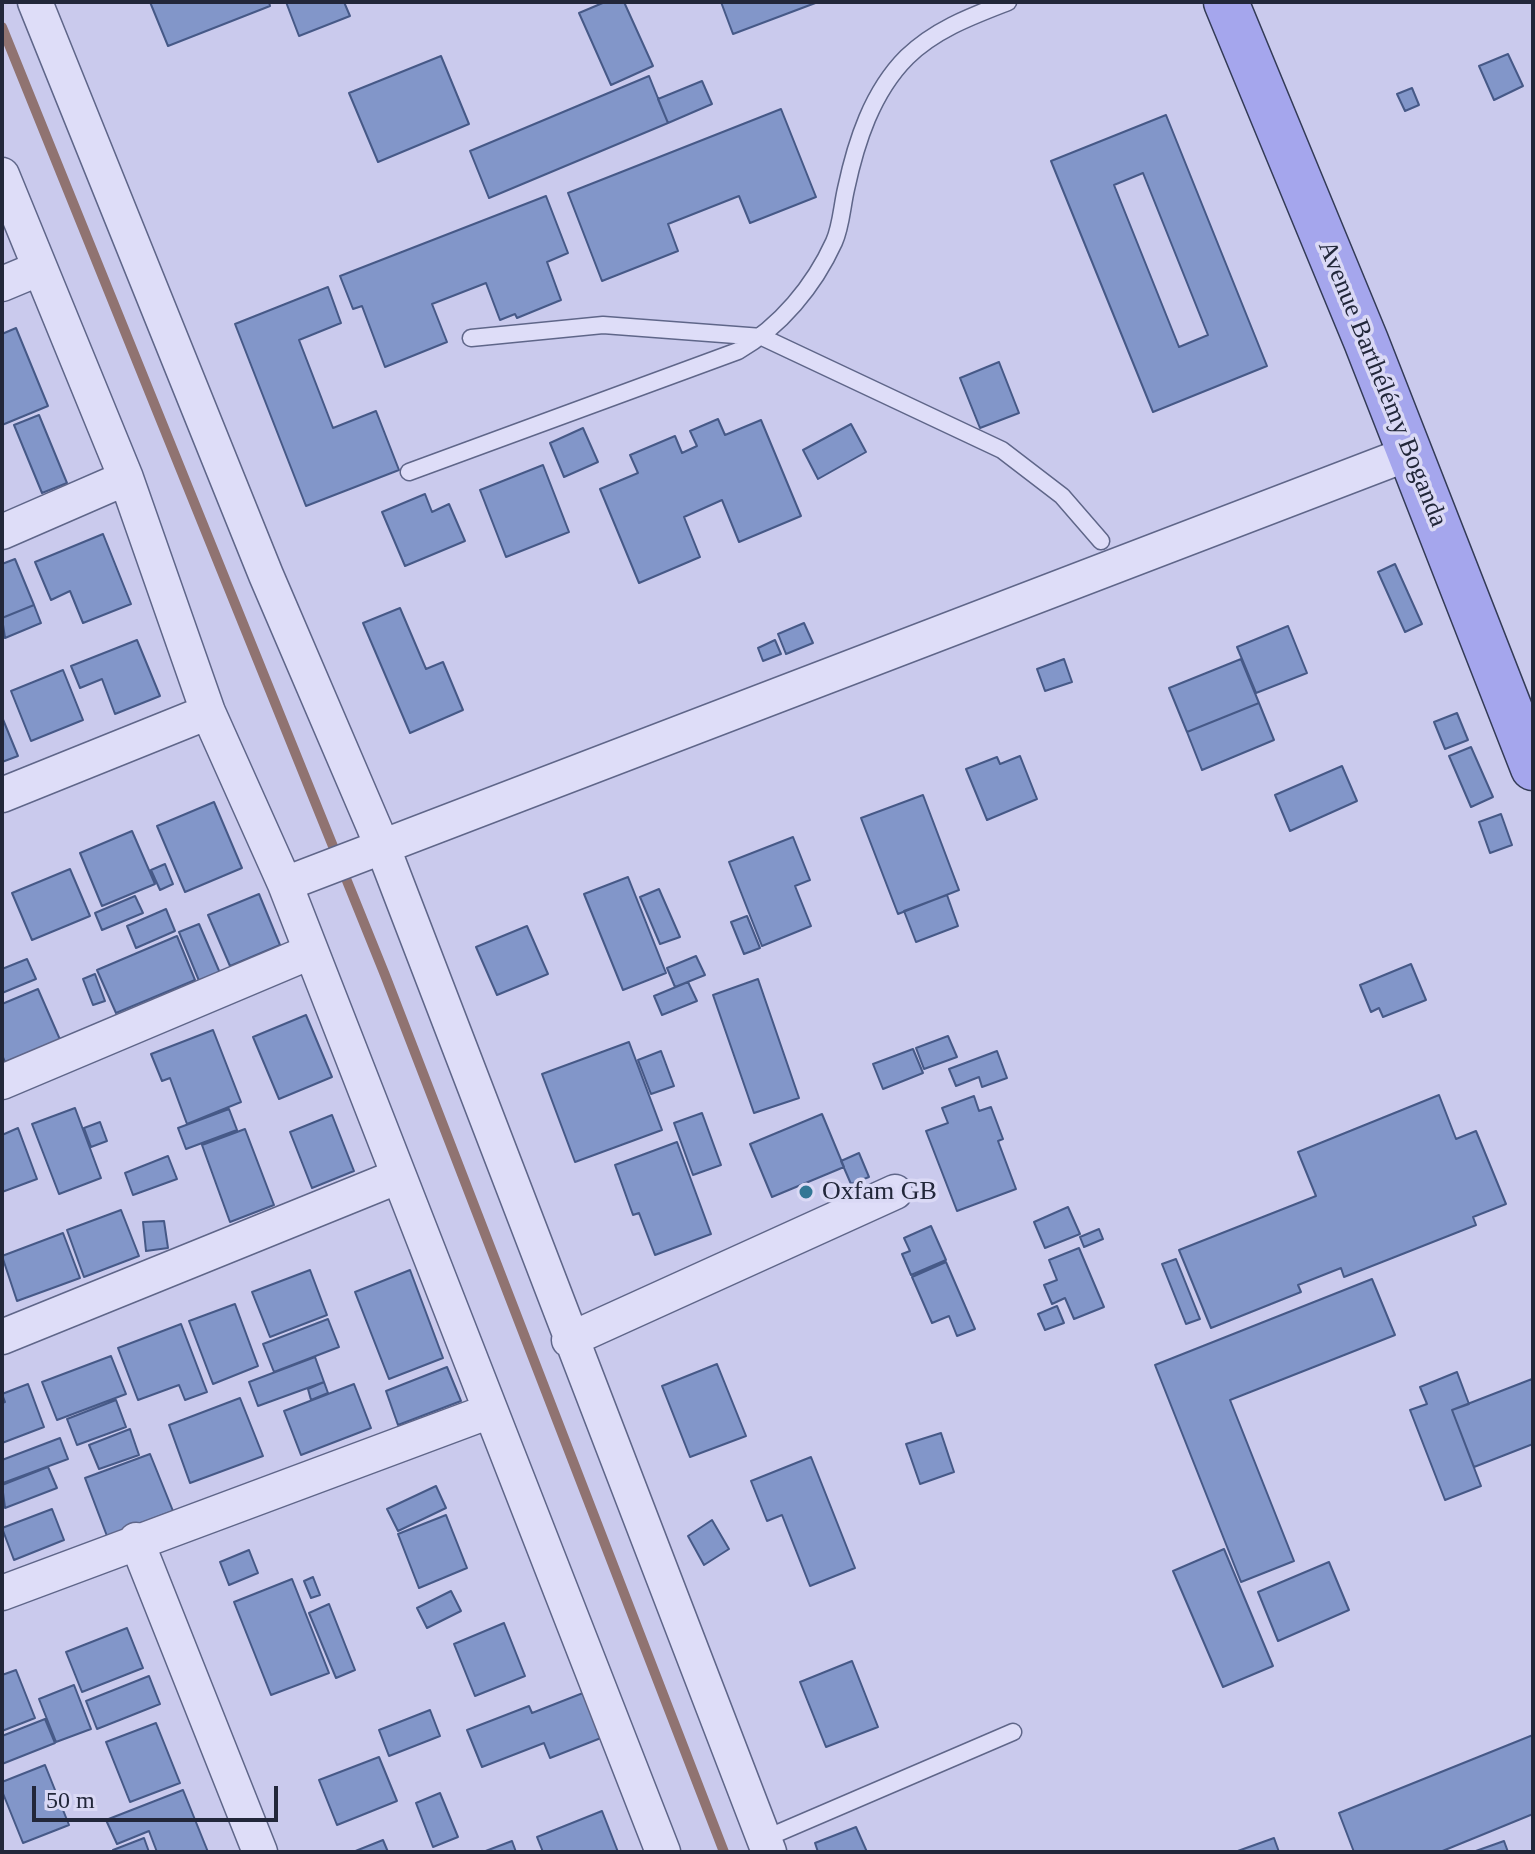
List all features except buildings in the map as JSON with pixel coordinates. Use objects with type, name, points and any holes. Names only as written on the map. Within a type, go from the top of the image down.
[{"type":"main road","name":"Avenue Barthélémy Boganda","points":[[1226,2],[1410,453],[1533,768]]},
{"type":"street","points":[[35,2],[266,575],[383,848],[569,1340],[766,1846]]},
{"type":"street","points":[[2,175],[126,478],[208,712],[285,884],[663,1852]]},
{"type":"street","points":[[2,284],[38,269]]},
{"type":"street","points":[[285,884],[1410,453]]},
{"type":"street","points":[[2,532],[126,478]]},
{"type":"street","points":[[2,795],[208,712]]},
{"type":"street","points":[[2,1082],[310,952]]},
{"type":"street","points":[[2,1337],[399,1176]]},
{"type":"street","points":[[569,1340],[895,1192]]},
{"type":"street","points":[[2,1593],[136,1540],[490,1411]]},
{"type":"street","points":[[136,1540],[260,1852]]},
{"type":"lane","points":[[409,472],[738,351],[762,337],[796,304],[834,241],[850,168],[870,108],[907,58],[958,21],[1008,2]]},
{"type":"lane","points":[[471,338],[603,325],[762,337],[1002,450],[1062,496],[1101,541]]},
{"type":"lane","points":[[766,1846],[1013,1732]]},
{"type":"waterway","points":[[2,27],[385,975],[724,1852]]},
{"type":"place","name":"Oxfam GB","points":[[806,1192]]}]
